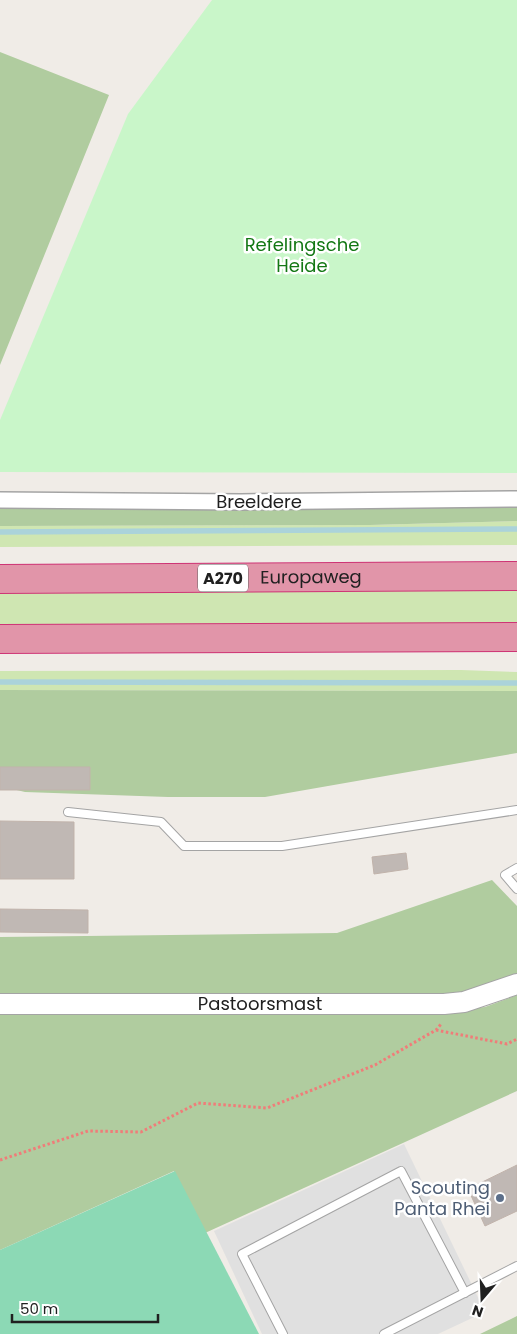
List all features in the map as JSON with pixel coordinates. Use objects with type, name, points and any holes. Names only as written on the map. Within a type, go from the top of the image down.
[{"type":"highway","name":"A270","points":[[473,577],[517,571]]},
{"type":"highway","name":"A270","points":[[473,577],[517,576]]},
{"type":"highway","name":"Europaweg","points":[[0,579],[473,577]]},
{"type":"highway","points":[[0,639],[517,637]]},
{"type":"highway","points":[[433,638],[517,648]]},
{"type":"street","name":"Breeldere","points":[[0,500],[241,502],[517,499]]},
{"type":"street","name":"Pastoorsmast","points":[[0,1004],[444,1004],[464,1002],[517,984]]},
{"type":"lane","points":[[68,812],[161,822],[184,846],[282,846],[517,810]]},
{"type":"lane","points":[[517,868],[505,875],[517,889]]},
{"type":"lane","points":[[283,1334],[242,1254],[401,1171],[465,1293]]},
{"type":"lane","points":[[384,1334],[517,1266]]},
{"type":"path","points":[[0,1160],[88,1130],[141,1132],[198,1103],[267,1108],[375,1065],[436,1030],[464,1002]]},
{"type":"path","points":[[436,1030],[507,1044],[517,1039]]},
{"type":"green space","name":"Refelingsche Heide","points":[[212,0],[517,0],[517,473],[0,472],[0,420],[128,114]]},
{"type":"green space","points":[[0,52],[109,95],[0,365]]},
{"type":"green space","points":[[517,506],[517,521],[370,525],[0,526],[0,507]]},
{"type":"green space","points":[[517,521],[517,545],[0,547],[0,526],[370,525]]},
{"type":"green space","points":[[517,587],[517,626],[0,628],[0,590]]},
{"type":"green space","points":[[461,670],[517,672],[517,691],[0,690],[0,671]]},
{"type":"green space","points":[[0,690],[517,691],[517,753],[265,797],[168,797],[25,792],[0,786]]},
{"type":"green space","points":[[492,880],[517,906],[517,976],[455,994],[0,997],[0,937],[337,933]]},
{"type":"green space","points":[[517,995],[517,1091],[205,1233],[174,1171],[0,1250],[0,1014],[433,1013],[485,1007]]},
{"type":"green space","points":[[175,1171],[259,1334],[0,1334],[0,1250]]},
{"type":"green space","points":[[517,1316],[517,1334],[480,1334]]},
{"type":"shaded area","points":[[404,1144],[485,1312],[438,1334],[262,1334],[214,1231]]},
{"type":"building","points":[[0,767],[90,767],[90,790],[0,790]]},
{"type":"building","points":[[0,821],[74,822],[74,879],[0,879]]},
{"type":"building","points":[[406,853],[408,869],[374,874],[372,857]]},
{"type":"building","points":[[0,909],[88,910],[88,933],[0,932]]},
{"type":"building","points":[[517,1165],[517,1211],[485,1226],[468,1189]]},
{"type":"waterway","points":[[0,532],[517,529]]},
{"type":"waterway","points":[[0,682],[517,683]]},
{"type":"place","name":"Scouting Panta Rhei","points":[[500,1198]]}]
